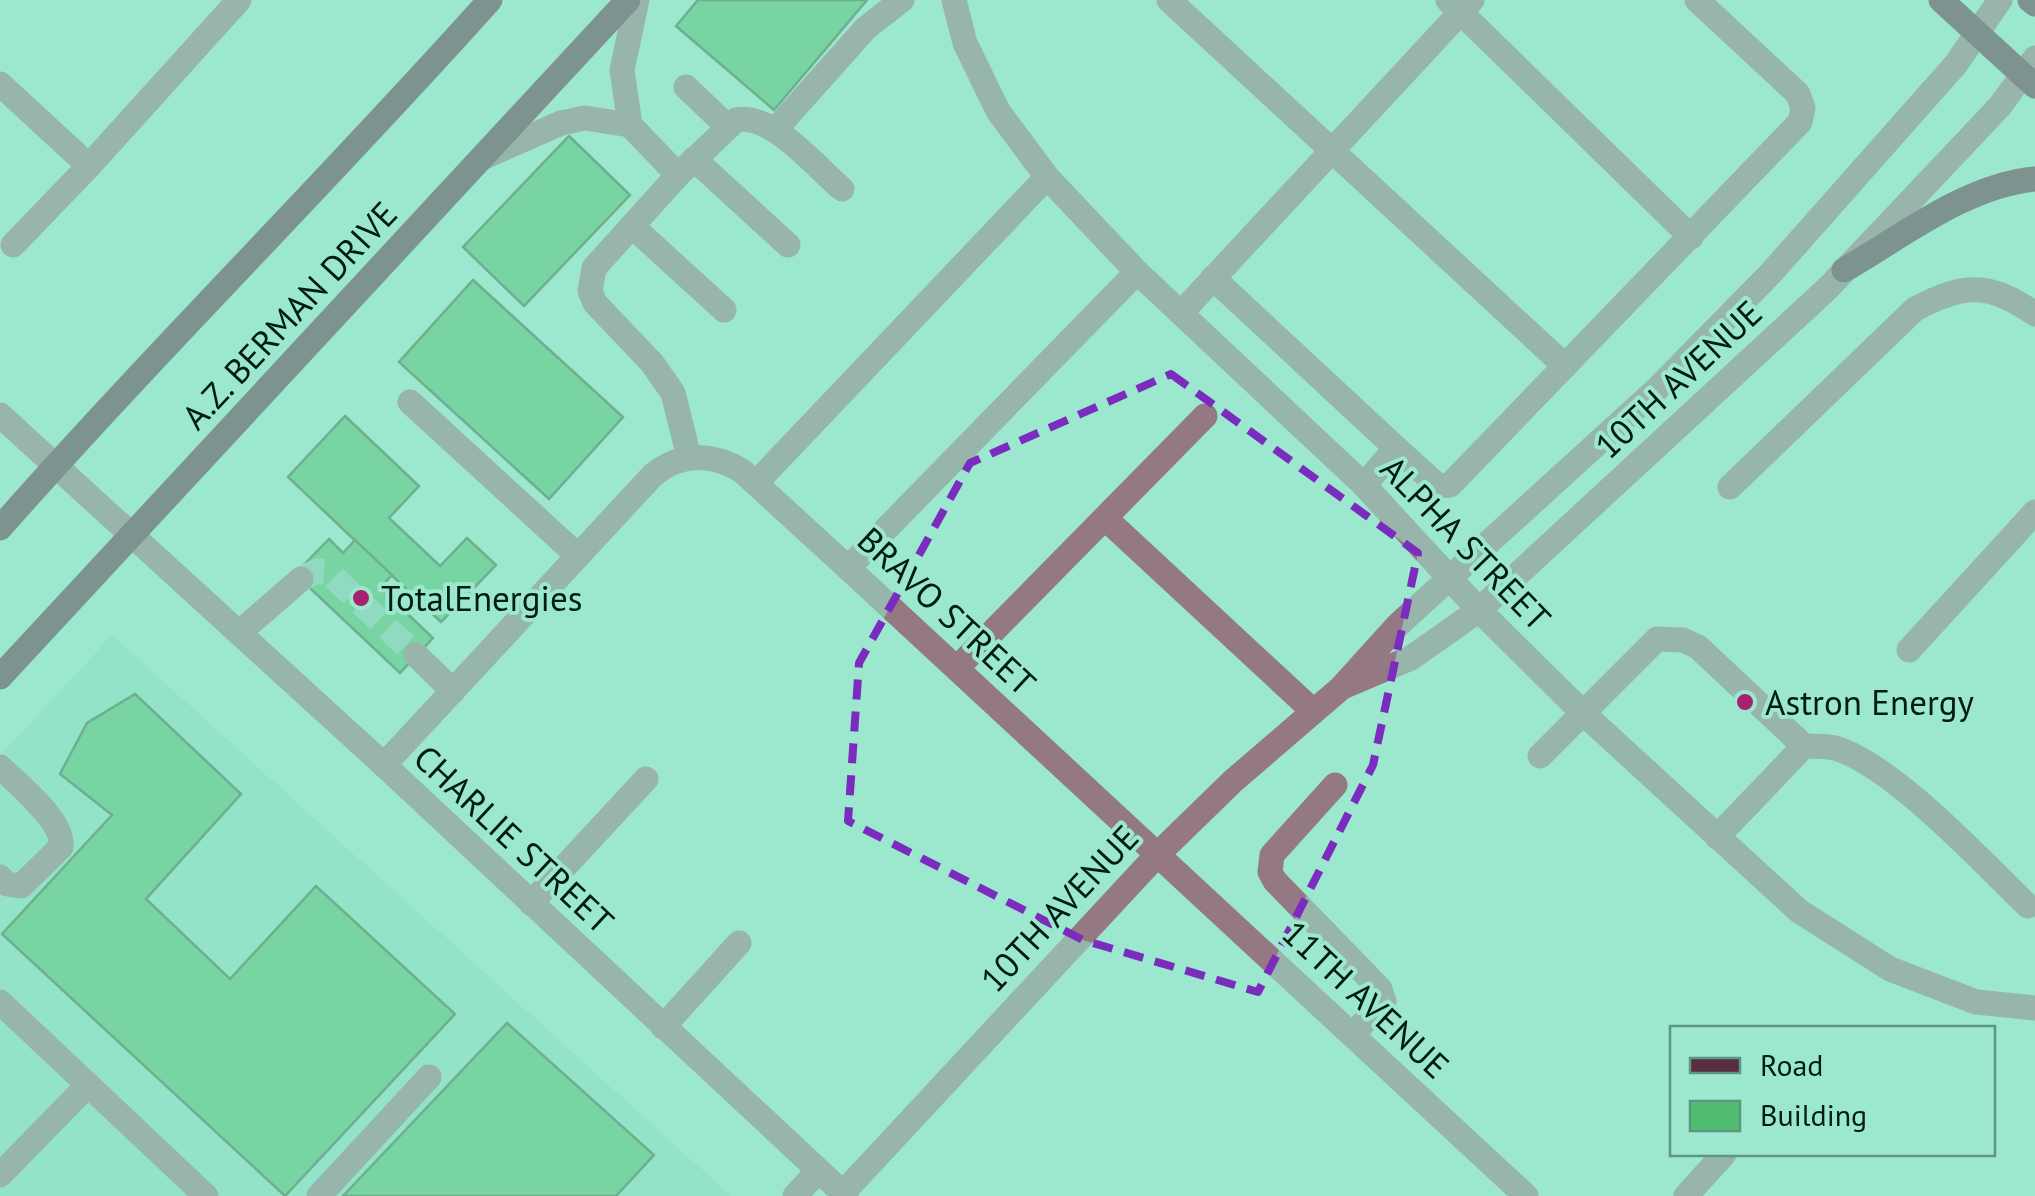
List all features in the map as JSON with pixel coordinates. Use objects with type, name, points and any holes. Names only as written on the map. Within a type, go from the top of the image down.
[{"type":"main road","name":"A.Z. BERMAN DRIVE","points":[[0,528],[490,0]]},
{"type":"main road","name":"A.Z. BERMAN DRIVE","points":[[0,677],[628,0]]},
{"type":"main road","points":[[1941,0],[1977,34],[2031,73]]},
{"type":"main road","points":[[1844,270],[1982,190],[2035,179]]},
{"type":"street","points":[[13,245],[239,0]]},
{"type":"street","points":[[630,126],[622,70],[637,0]]},
{"type":"street","points":[[775,130],[866,28],[902,0]]},
{"type":"street","name":"ALPHA STREET","points":[[954,0],[966,43],[998,111],[1047,178],[1137,272],[1364,485],[1479,610],[1583,713],[1798,911],[1890,969],[1976,1002],[2035,1008]]},
{"type":"street","points":[[1169,0],[1565,366]]},
{"type":"street","points":[[1213,278],[1438,486],[1450,486],[1800,122],[1803,108],[1798,94],[1697,0]]},
{"type":"street","name":"10TH AVENUE","points":[[845,1195],[1159,853],[1234,781],[1342,688],[1398,625],[1656,390],[1771,273],[1956,64],[2000,0]]},
{"type":"street","points":[[1182,312],[1332,151],[1460,4],[1691,236]]},
{"type":"street","name":"10TH AVENUE","points":[[1342,688],[1411,658],[1479,610],[1844,270],[2031,73]]},
{"type":"street","points":[[0,84],[88,166]]},
{"type":"street","points":[[686,87],[728,127]]},
{"type":"street","points":[[484,157],[561,123],[585,118],[630,126],[788,245]]},
{"type":"street","points":[[384,766],[653,474],[690,457],[673,393],[596,303],[590,291],[594,268],[686,167],[736,120],[750,118],[775,130],[842,189]]},
{"type":"street","points":[[756,483],[1047,178]]},
{"type":"street","points":[[632,226],[724,310]]},
{"type":"street","points":[[848,568],[1137,272]]},
{"type":"street","points":[[1730,487],[1915,308],[1942,294],[1971,289],[2007,295],[2035,314]]},
{"type":"street","points":[[410,402],[578,556]]},
{"type":"street","name":"CHARLIE STREET","points":[[0,416],[845,1195]]},
{"type":"street","points":[[958,668],[1205,416]]},
{"type":"street","points":[[1364,485],[1396,448]]},
{"type":"street","name":"BRAVO STREET","points":[[690,457],[727,462],[756,483],[1159,853]]},
{"type":"street","points":[[1909,650],[2035,512]]},
{"type":"street","points":[[1106,519],[1313,711]]},
{"type":"street","points":[[239,633],[300,579]]},
{"type":"street","points":[[1540,756],[1657,639],[1670,637],[1698,647],[1804,746],[1832,747],[1888,777],[2028,906]]},
{"type":"street","points":[[416,655],[453,691]]},
{"type":"street","points":[[1717,837],[1804,746]]},
{"type":"street","points":[[0,767],[56,824],[63,840],[61,847],[21,886],[7,884],[0,877]]},
{"type":"street","points":[[532,904],[646,779]]},
{"type":"street","points":[[1336,784],[1272,855],[1269,864],[1275,881],[1380,989],[1384,1001],[1352,1034]]},
{"type":"street","name":"11TH AVENUE","points":[[1159,853],[1526,1196]]},
{"type":"street","points":[[663,1027],[739,943]]},
{"type":"street","points":[[0,1002],[206,1196]]},
{"type":"street","points":[[319,1196],[429,1077]]},
{"type":"street","points":[[0,1175],[88,1085]]},
{"type":"street","points":[[1686,1196],[1722,1156]]},
{"type":"street","points":[[796,1196],[818,1171]]},
{"type":"highlighted area","points":[[1171,374],[1418,553],[1373,765],[1258,992],[1083,940],[848,821],[859,663],[970,463]]},
{"type":"shaded area","points":[[112,635],[731,1196],[0,1196],[0,756]]},
{"type":"building","points":[[698,0],[867,0],[774,110],[676,26]]},
{"type":"building","points":[[569,136],[630,195],[524,306],[463,247]]},
{"type":"building","points":[[473,280],[623,417],[549,499],[399,362]]},
{"type":"building","points":[[345,416],[419,486],[389,518],[440,566],[467,538],[496,565],[441,622],[288,477]]},
{"type":"building","points":[[329,539],[343,553],[355,540],[392,575],[380,588],[433,638],[400,673],[295,574]]},
{"type":"building","points":[[135,694],[241,794],[146,899],[230,979],[316,886],[455,1014],[285,1196],[2,934],[112,815],[60,774],[87,723]]},
{"type":"building","points":[[507,1023],[654,1155],[616,1196],[343,1196]]},
{"type":"tunnel","points":[[301,579],[317,571],[328,572],[416,655]]},
{"type":"place","name":"TotalEnergies","points":[[361,598]]},
{"type":"place","name":"Astron Energy","points":[[1745,702]]}]
